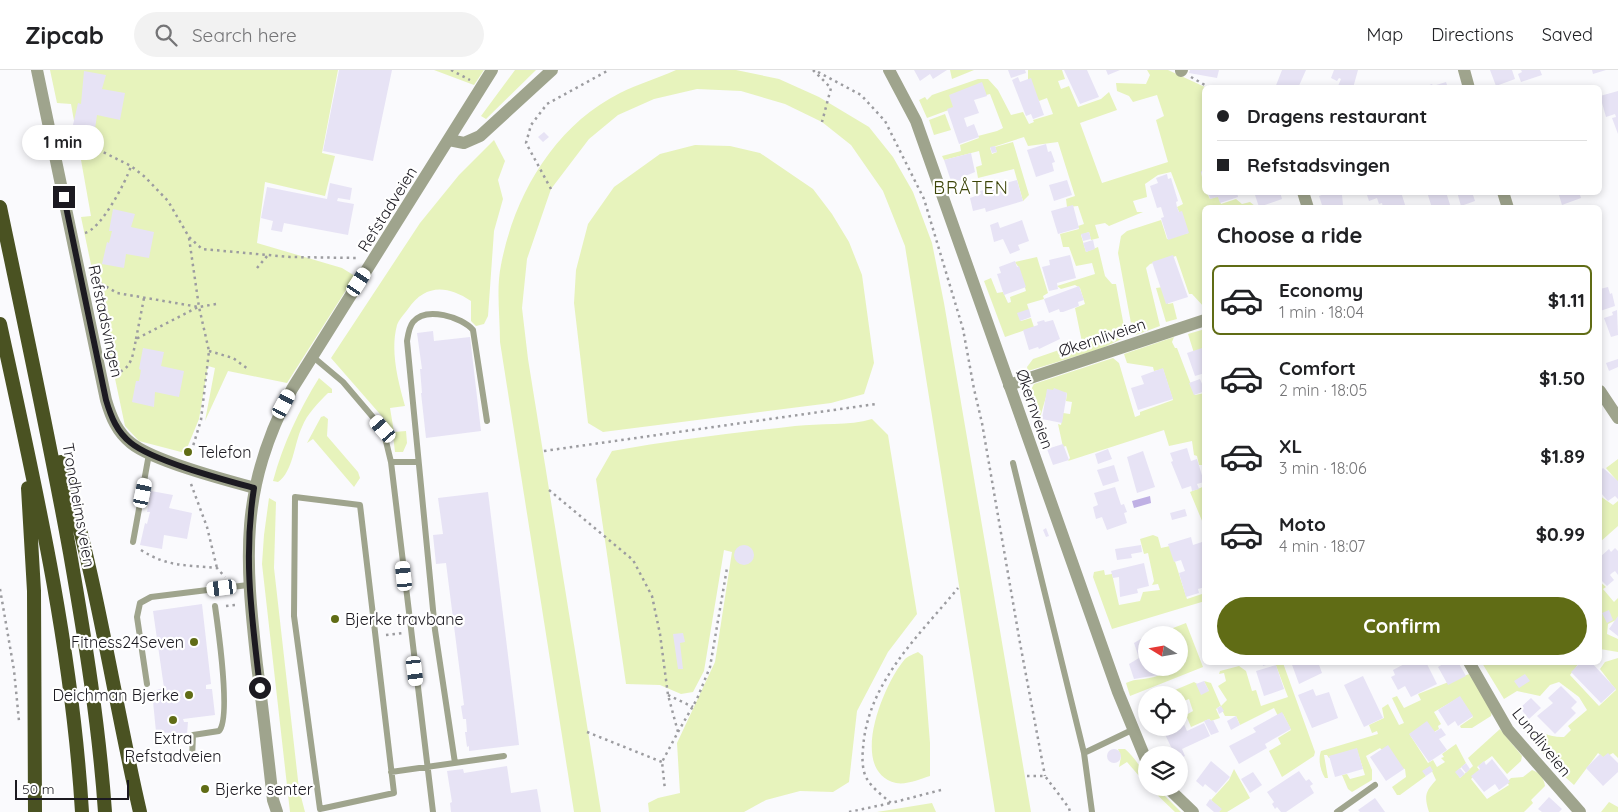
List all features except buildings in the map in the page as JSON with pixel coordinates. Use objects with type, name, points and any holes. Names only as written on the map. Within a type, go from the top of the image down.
[{"type":"highway","name":"Trondheimsveien","points":[[0,207],[44,407],[84,632],[97,726],[104,812]]},
{"type":"highway","points":[[0,324],[50,556],[74,730],[82,812]]},
{"type":"highway","points":[[44,407],[70,490],[84,549],[140,812]]},
{"type":"highway","points":[[22,428],[30,501],[34,582],[35,812]]},
{"type":"street","name":"Refstadsvingen","points":[[37,70],[100,374],[110,415],[115,425],[130,443],[149,454],[254,488]]},
{"type":"street","name":"Refstadveien","points":[[274,808],[248,585],[249,528],[254,488],[264,451],[277,418],[312,356],[492,70]]},
{"type":"street","points":[[449,140],[464,143],[480,136],[552,70]]},
{"type":"street","name":"Økernveien","points":[[889,70],[916,121],[1132,730],[1139,746]]},
{"type":"street","points":[[1464,70],[1469,85]]},
{"type":"street","name":"Økernliveien","points":[[1009,385],[1202,321]]},
{"type":"street","points":[[1602,394],[1618,418]]},
{"type":"street","name":"Lundliveien","points":[[1471,665],[1508,730],[1580,812]]},
{"type":"street","points":[[1176,796],[1193,812]]},
{"type":"lane","points":[[455,763],[434,630],[407,341],[412,323],[419,317],[428,314],[459,319],[473,330],[487,421]]},
{"type":"lane","points":[[312,356],[344,382],[383,429],[391,462],[426,767],[433,812]]},
{"type":"lane","points":[[133,542],[149,454]]},
{"type":"lane","points":[[391,462],[417,462]]},
{"type":"lane","points":[[1014,463],[1084,753],[1092,812]]},
{"type":"lane","points":[[295,497],[360,505],[391,772],[394,793],[320,810],[294,616],[295,497]]},
{"type":"lane","points":[[147,684],[137,617],[140,603],[151,597],[248,585]]},
{"type":"lane","points":[[192,759],[193,735],[219,731],[223,721],[222,667],[215,606]]},
{"type":"lane","points":[[1084,753],[1132,730]]},
{"type":"lane","points":[[391,772],[504,756]]},
{"type":"lane","points":[[1337,812],[1375,785]]},
{"type":"path","points":[[450,70],[482,87]]},
{"type":"path","points":[[550,189],[526,143],[531,125],[547,104],[609,70]]},
{"type":"path","points":[[813,70],[861,95],[885,121],[924,199],[963,329],[982,422],[1045,776],[1070,812]]},
{"type":"path","points":[[1182,71],[1205,85]]},
{"type":"path","points":[[818,72],[831,88],[822,122]]},
{"type":"path","points":[[49,126],[131,166],[158,189],[168,201],[189,237],[198,246],[207,250],[268,255],[375,258]]},
{"type":"path","points":[[71,233],[88,232],[96,226],[117,195],[131,166]]},
{"type":"path","points":[[189,237],[199,306],[209,351],[201,420],[189,458]]},
{"type":"path","points":[[257,268],[268,255]]},
{"type":"path","points":[[80,275],[90,278],[117,293],[199,306],[216,304]]},
{"type":"path","points":[[100,374],[121,372],[130,365],[144,298]]},
{"type":"path","points":[[136,339],[199,306]]},
{"type":"path","points":[[209,351],[234,358],[248,369]]},
{"type":"path","points":[[544,451],[876,404]]},
{"type":"path","points":[[188,478],[208,527],[218,568],[226,578],[229,587]]},
{"type":"path","points":[[549,490],[633,560],[652,596],[660,634],[668,696],[678,732]]},
{"type":"path","points":[[133,542],[135,546],[162,562],[218,568]]},
{"type":"path","points":[[665,790],[662,762],[693,707],[710,667],[727,568]]},
{"type":"path","points":[[891,803],[866,778],[862,758],[864,734],[872,705],[888,673],[958,588]]},
{"type":"path","points":[[0,589],[18,699]]},
{"type":"path","points":[[224,606],[234,605]]},
{"type":"path","points":[[392,634],[399,634]]},
{"type":"path","points":[[668,696],[693,707]]},
{"type":"path","points":[[587,732],[662,762]]},
{"type":"path","points":[[1027,776],[1045,776]]},
{"type":"path","points":[[849,812],[941,790]]},
{"type":"green space","points":[[50,70],[338,70],[322,153],[335,156],[325,196],[265,182],[257,243],[342,268],[355,276],[287,383],[228,371],[205,421],[215,368],[208,366],[199,419],[185,453],[139,441],[125,426],[81,217],[91,216],[71,104],[57,103]]},
{"type":"green space","points":[[434,70],[484,70],[474,85]]},
{"type":"green space","points":[[515,70],[536,70],[486,119],[481,116]]},
{"type":"green space","points":[[676,70],[736,70],[779,79],[819,97],[869,127],[893,157],[913,192],[932,243],[944,303],[1031,812],[995,812],[905,246],[883,191],[851,145],[822,122],[785,104],[741,91],[697,89],[654,99],[618,115],[589,139],[551,189],[527,259],[522,308],[528,359],[601,812],[574,812],[500,342],[498,293],[501,265],[507,239],[527,189],[541,165],[557,144],[575,124],[596,107],[620,93]]},
{"type":"green space","points":[[950,70],[974,70],[952,79]]},
{"type":"green space","points":[[1028,70],[1062,70],[1065,79],[1058,81],[1061,89],[1069,86],[1078,107],[1101,99],[1109,92],[1117,110],[1080,123],[1102,183],[1168,162],[1156,120],[1164,116],[1157,95],[1133,102],[1129,96],[1117,91],[1116,83],[1146,84],[1150,75],[1147,70],[1168,70],[1202,86],[1202,195],[1208,195],[1210,199],[1218,196],[1221,204],[1236,199],[1242,204],[1250,202],[1254,205],[1202,205],[1202,305],[1192,294],[1189,294],[1176,256],[1150,264],[1146,268],[1160,326],[1136,335],[1133,334],[1118,253],[1121,236],[1127,231],[1161,220],[1167,239],[1188,233],[1177,207],[1183,204],[1171,172],[1158,175],[1145,184],[1147,197],[1133,201],[1137,212],[1143,212],[1109,226],[1105,223],[1095,225],[1099,238],[1091,240],[1089,232],[1081,235],[1086,252],[1098,247],[1105,276],[1112,284],[1116,284],[1126,337],[1100,349],[1028,371],[1027,367],[1033,359],[1082,342],[1075,308],[1085,304],[1080,288],[1075,285],[1061,289],[1057,286],[1095,274],[1092,263],[1076,266],[1069,247],[1063,247],[1060,234],[1079,229],[1078,226],[1084,224],[1078,206],[1067,207],[1066,199],[1075,196],[1058,142],[1028,146],[1024,137],[990,148],[992,154],[997,152],[995,147],[1013,142],[1029,195],[1023,201],[1014,169],[978,178],[976,167],[982,165],[979,151],[944,160],[942,156],[961,151],[960,145],[979,138],[978,136],[1003,128],[990,94],[986,95],[982,84],[954,108],[927,118],[919,100],[925,97],[927,100],[932,95],[978,79],[988,79],[998,90],[1011,115],[1023,112],[1029,124],[1034,122],[1033,120],[1053,114],[1047,98],[1039,101],[1028,80]]},
{"type":"green space","points":[[945,114],[951,130],[934,135],[929,120]]},
{"type":"green space","points":[[494,140],[505,161],[498,180],[503,199],[494,231],[488,316],[484,324],[476,326],[471,321],[471,301],[453,292],[437,290],[429,291],[422,295],[400,319],[397,325],[394,345],[398,376],[405,406],[390,408],[394,432],[406,431],[407,443],[403,452],[395,452],[393,435],[386,421],[331,358],[420,223],[459,175]]},
{"type":"green space","points":[[695,145],[730,146],[760,153],[813,189],[832,214],[849,242],[862,275],[874,363],[864,394],[831,403],[603,432],[588,423],[574,303],[576,270],[588,224],[614,187],[660,154]]},
{"type":"green space","points":[[1037,257],[1048,293],[1043,296],[1044,299],[1027,304],[1029,310],[1018,314],[1021,321],[1031,318],[1034,327],[1005,337],[984,281],[991,278],[997,293],[1003,292],[1008,303],[1011,302],[1010,297],[1026,291],[1019,268],[1015,262]]},
{"type":"green space","points":[[1163,287],[1168,304],[1173,303],[1177,319],[1166,322],[1156,288]]},
{"type":"green space","points":[[1202,330],[1202,349],[1194,353],[1188,334]]},
{"type":"green space","points":[[1174,337],[1172,342],[1175,348],[1177,348],[1195,395],[1202,394],[1202,465],[1199,465],[1197,456],[1194,455],[1192,441],[1169,446],[1164,430],[1068,461],[1070,458],[1066,446],[1063,447],[1058,424],[1061,425],[1063,413],[1070,414],[1072,402],[1066,401],[1067,393],[1048,390],[1039,421],[1041,429],[1039,431],[1028,395],[1034,384],[1113,358],[1119,363],[1135,417],[1140,415],[1140,412],[1173,400],[1163,369],[1154,371],[1153,367],[1127,363],[1124,354]]},
{"type":"green space","points":[[319,378],[332,389],[332,393],[328,393],[304,422],[287,472],[278,482],[273,481],[292,428]]},
{"type":"green space","points":[[324,416],[328,419],[327,436],[358,472],[360,478],[354,487],[313,439],[307,443],[321,417]]},
{"type":"green space","points":[[872,419],[888,435],[917,614],[888,652],[857,711],[849,782],[833,792],[800,791],[766,800],[744,812],[649,812],[648,803],[658,798],[680,793],[677,743],[715,662],[732,552],[724,550],[704,671],[693,692],[681,694],[660,685],[626,684],[596,479],[612,451],[726,434],[805,425],[854,423]]},
{"type":"green space","points":[[1618,459],[1618,482],[1606,468]]},
{"type":"green space","points":[[1202,487],[1202,521],[1190,492]]},
{"type":"green space","points":[[1602,497],[1613,505],[1618,501],[1618,526],[1602,540]]},
{"type":"green space","points":[[269,498],[276,502],[274,568],[299,789],[305,812],[290,812],[262,564]]},
{"type":"green space","points":[[1153,535],[1158,537],[1161,548],[1170,546],[1187,599],[1202,594],[1202,602],[1112,629],[1093,577],[1094,572],[1104,570],[1105,575],[1112,574],[1119,605],[1140,601],[1143,592],[1160,590],[1158,584],[1152,585],[1154,581],[1148,553],[1144,554],[1140,539]]},
{"type":"green space","points":[[1602,584],[1606,587],[1603,589],[1614,602],[1618,598],[1618,619],[1608,624],[1607,634],[1618,639],[1618,652],[1602,649]]},
{"type":"green space","points":[[1188,628],[1202,665],[1203,667],[1188,673]]},
{"type":"green space","points":[[918,652],[923,656],[930,743],[930,776],[909,782],[896,783],[881,775],[874,762],[872,745],[874,726],[880,706],[897,671],[905,659]]},
{"type":"green space","points":[[1618,658],[1618,758],[1613,753],[1604,758],[1598,753],[1574,785],[1555,768],[1525,730],[1564,737],[1571,730],[1568,726],[1587,710],[1579,697],[1559,682],[1550,685],[1540,696],[1517,691],[1504,699],[1483,665],[1578,665],[1570,675],[1599,706],[1616,690],[1600,669],[1605,662]]},
{"type":"green space","points":[[1276,665],[1284,665],[1315,752],[1314,756],[1282,777],[1269,751],[1281,744],[1278,738],[1291,730],[1283,714],[1278,716],[1274,708],[1240,725],[1236,716],[1225,716],[1220,706],[1216,709],[1220,718],[1211,721],[1209,719],[1191,727],[1188,714],[1193,711],[1188,699],[1188,686],[1184,686],[1194,682],[1209,691],[1204,681],[1211,683],[1221,706],[1227,700],[1218,686],[1226,681],[1224,673],[1219,674],[1220,671],[1239,666],[1246,671],[1252,691],[1256,690],[1261,706],[1288,697]]},
{"type":"green space","points":[[1469,674],[1492,711],[1491,716],[1472,728],[1461,728],[1460,726],[1473,717],[1460,697],[1434,712],[1441,724],[1438,726],[1439,729],[1434,732],[1410,735],[1428,763],[1433,760],[1437,767],[1445,762],[1441,758],[1444,757],[1442,754],[1456,744],[1466,763],[1456,772],[1460,778],[1473,766],[1468,758],[1500,729],[1522,756],[1521,761],[1507,774],[1492,756],[1477,767],[1480,771],[1471,779],[1487,799],[1509,785],[1507,782],[1511,778],[1523,777],[1532,770],[1537,772],[1545,786],[1531,800],[1533,803],[1524,812],[1429,812],[1426,794],[1436,780],[1430,767],[1423,771],[1426,776],[1400,795],[1397,795],[1392,787],[1406,777],[1405,769],[1401,768],[1380,748],[1366,756],[1372,770],[1372,780],[1352,792],[1348,789],[1342,775],[1347,774],[1350,779],[1365,775],[1357,750],[1329,758],[1327,755],[1324,755],[1328,778],[1325,778],[1320,764],[1321,751],[1378,734],[1377,731],[1372,733],[1369,725],[1384,718],[1382,708],[1388,704],[1399,725],[1404,723],[1392,698],[1397,696],[1404,708],[1421,700],[1418,694]]},
{"type":"green space","points":[[1180,676],[1155,686],[1138,686],[1138,693],[1130,696],[1126,683],[1149,678]]},
{"type":"green space","points":[[1118,749],[1125,749],[1138,763],[1138,775],[1127,762],[1119,767],[1121,757]]},
{"type":"green space","points":[[1234,769],[1250,798],[1227,812],[1219,812],[1221,809],[1211,800],[1229,780]]},
{"type":"green space","points":[[1158,796],[1165,796],[1181,812],[1175,812]]},
{"type":"green space","points":[[1609,802],[1618,807],[1618,812],[1601,812]]},
{"type":"green space","points":[[932,803],[936,812],[877,812]]},
{"type":"shaded area","points":[[1150,496],[1151,503],[1134,508],[1132,501]]},
{"type":"place","name":"Telefon","points":[[188,452]]},
{"type":"place","name":"Bjerke travbane","points":[[335,619]]},
{"type":"place","name":"Fitness24Seven","points":[[194,642]]},
{"type":"place","name":"Deichman Bjerke","points":[[189,695]]},
{"type":"place","name":"Extra Refstadveien","points":[[173,720]]},
{"type":"place","name":"Bjerke senter","points":[[205,789]]},
{"type":"district","name":"BRÅTEN","points":[[971,188]]},
{"type":"route","points":[[64,197],[106,400],[115,425],[130,443],[149,454],[254,488],[247,562],[260,688]]}]
